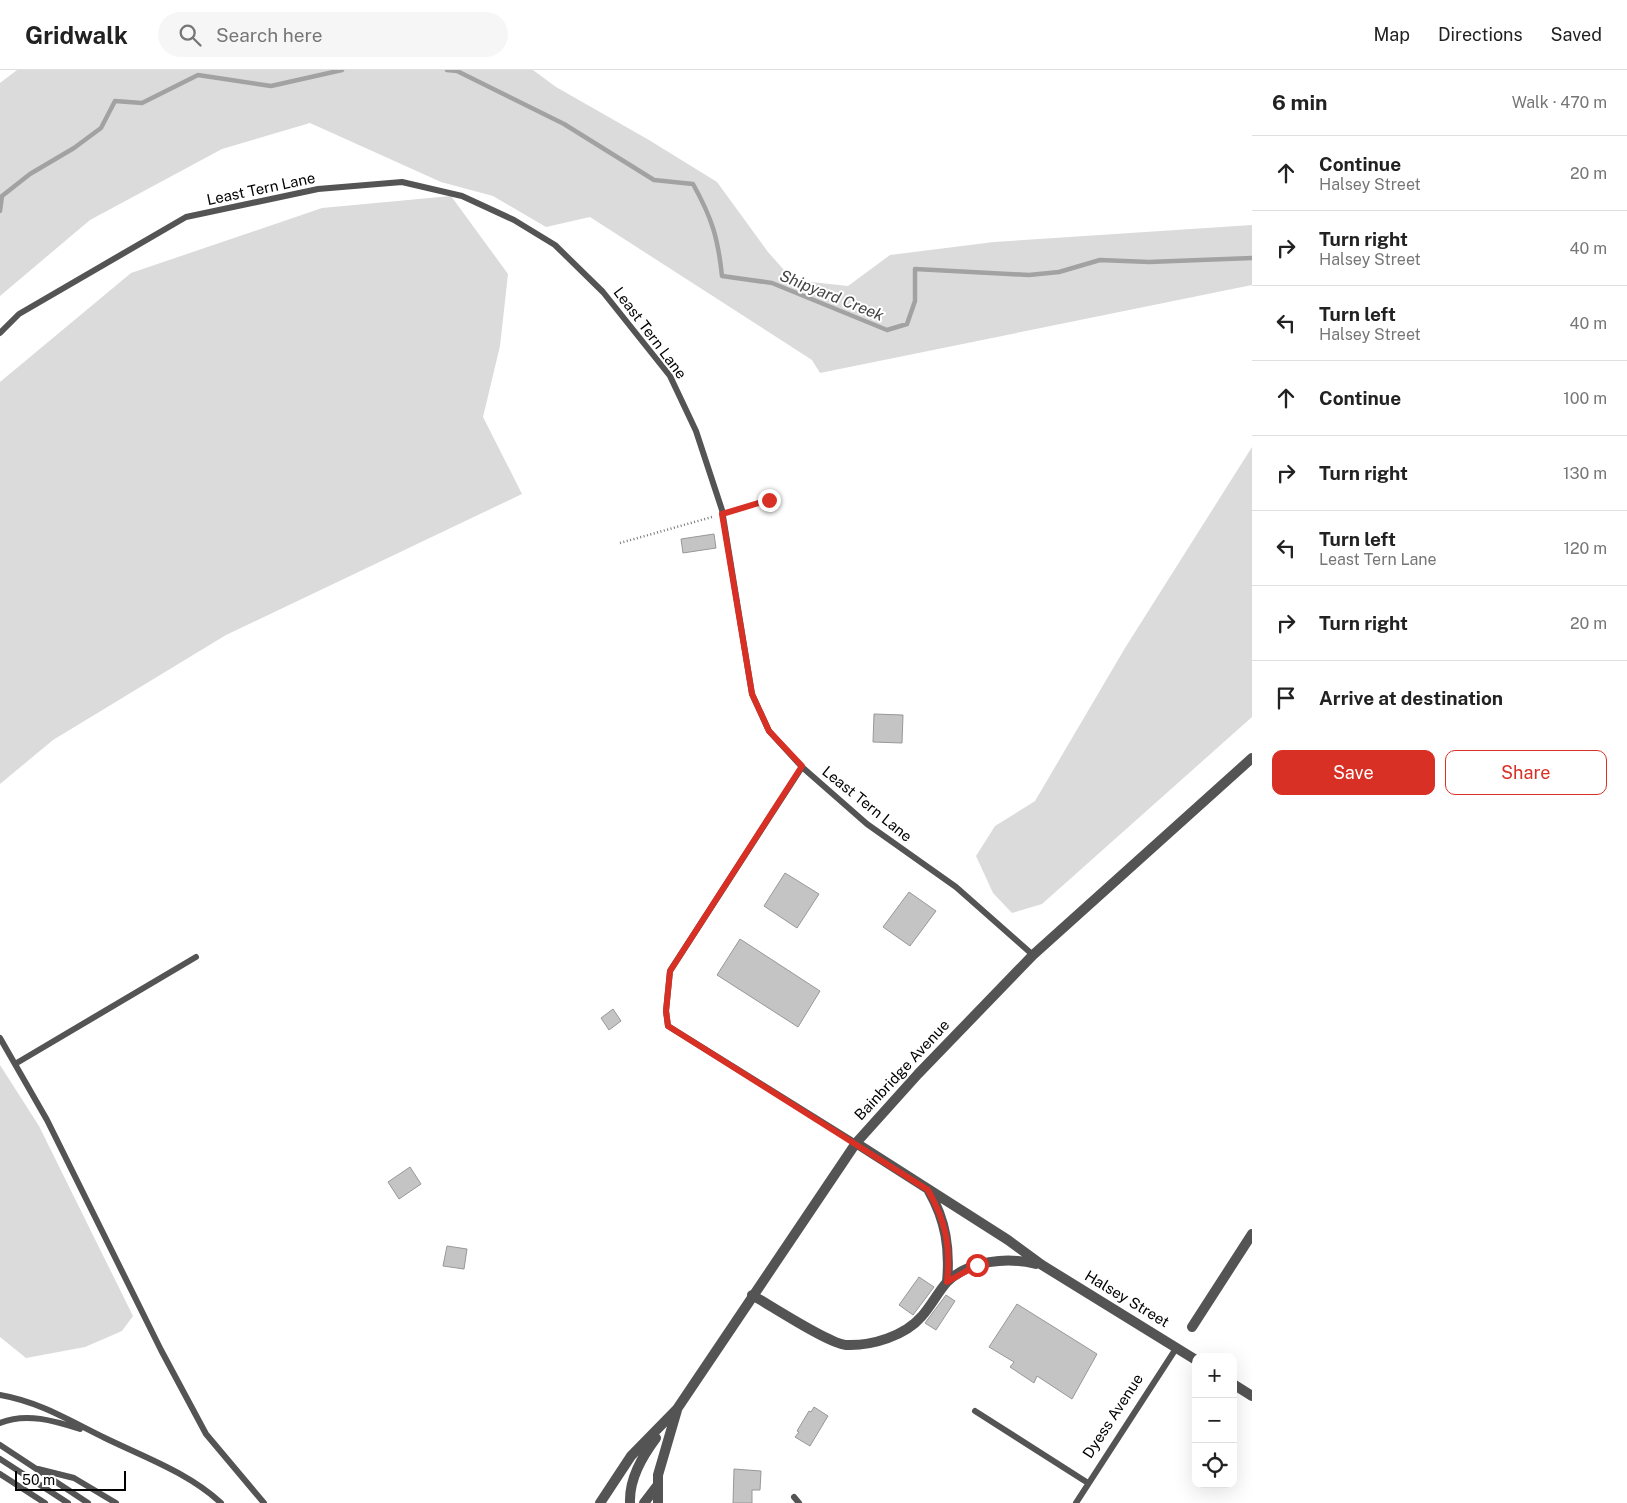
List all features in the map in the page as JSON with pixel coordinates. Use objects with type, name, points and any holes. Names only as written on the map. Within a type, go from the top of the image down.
[{"type":"street","name":"Bainbridge Avenue","points":[[600,1503],[631,1456],[677,1409],[856,1142],[918,1074],[1034,954],[1252,758]]},
{"type":"street","name":"Halsey Street","points":[[856,1142],[1008,1240],[1042,1265],[1192,1357]]},
{"type":"street","name":"Halsey Street","points":[[928,1190],[940,1211],[948,1244],[947,1282]]},
{"type":"street","points":[[1192,1327],[1252,1234]]},
{"type":"street","name":"Halsey Street","points":[[752,1295],[844,1345],[873,1342],[900,1334],[920,1318],[947,1282],[977,1265],[1006,1260],[1042,1265]]},
{"type":"street","points":[[1237,1387],[1252,1396]]},
{"type":"street","points":[[658,1503],[658,1474],[677,1409]]},
{"type":"street","points":[[630,1503],[629,1490],[638,1466],[677,1409]]},
{"type":"street","points":[[644,1503],[657,1485]]},
{"type":"lane","name":"Least Tern Lane","points":[[0,334],[18,314],[186,217],[318,189],[402,182],[462,196],[514,220],[555,245],[603,292],[670,376],[696,431],[722,514],[752,694],[769,731],[802,766],[867,824],[956,887],[1034,954]]},
{"type":"lane","points":[[802,766],[670,971],[666,1011],[668,1026],[856,1142]]},
{"type":"lane","points":[[15,1064],[196,957]]},
{"type":"lane","points":[[0,1038],[47,1120],[161,1350],[206,1434],[264,1503]]},
{"type":"lane","name":"Dyess Avenue","points":[[1077,1501],[1177,1347]]},
{"type":"lane","points":[[0,1395],[42,1406],[91,1432],[175,1471],[197,1484],[221,1503]]},
{"type":"lane","points":[[975,1411],[1088,1483]]},
{"type":"lane","points":[[0,1423],[26,1418],[42,1419],[91,1432]]},
{"type":"lane","points":[[0,1445],[88,1503]]},
{"type":"lane","points":[[0,1459],[68,1503]]},
{"type":"lane","points":[[35,1468],[74,1478],[116,1503]]},
{"type":"lane","points":[[0,1474],[45,1503]]},
{"type":"lane","points":[[794,1497],[799,1503]]},
{"type":"lane","points":[[1077,1501],[1085,1503]]},
{"type":"path","points":[[620,543],[769,500]]},
{"type":"shaded area","points":[[17,70],[533,70],[556,87],[649,140],[717,182],[768,252],[793,280],[848,286],[890,255],[994,242],[1252,225],[1252,285],[820,373],[812,360],[590,217],[546,227],[493,196],[441,182],[310,123],[222,149],[90,220],[0,296],[0,83]]},
{"type":"shaded area","points":[[451,196],[508,274],[500,346],[483,417],[522,494],[226,635],[53,740],[0,784],[0,382],[131,273],[322,208]]},
{"type":"shaded area","points":[[1252,447],[1252,717],[1042,904],[1012,913],[993,893],[976,856],[995,826],[1035,801],[1125,648]]},
{"type":"shaded area","points":[[0,1065],[39,1126],[133,1316],[122,1331],[85,1347],[26,1358],[0,1337]]},
{"type":"building","points":[[714,534],[716,548],[683,553],[681,539]]},
{"type":"building","points":[[874,714],[903,715],[902,743],[873,742]]},
{"type":"building","points":[[785,873],[819,894],[797,928],[764,906]]},
{"type":"building","points":[[909,892],[936,911],[910,946],[883,927]]},
{"type":"building","points":[[740,939],[820,991],[798,1027],[717,975]]},
{"type":"building","points":[[613,1009],[621,1021],[609,1030],[601,1018]]},
{"type":"building","points":[[410,1167],[421,1184],[399,1199],[388,1182]]},
{"type":"building","points":[[447,1246],[467,1249],[464,1269],[443,1266]]},
{"type":"building","points":[[919,1277],[934,1287],[913,1315],[899,1305]]},
{"type":"building","points":[[946,1295],[955,1301],[936,1330],[925,1323]]},
{"type":"building","points":[[1017,1304],[1097,1354],[1072,1399],[1037,1376],[1034,1383],[1010,1367],[1014,1362],[989,1347]]},
{"type":"building","points":[[814,1407],[828,1416],[810,1446],[795,1437],[809,1411],[811,1412]]},
{"type":"building","points":[[734,1469],[761,1471],[760,1490],[752,1490],[752,1503],[733,1503]]},
{"type":"waterway","name":"Shipyard Creek","points":[[0,211],[2,196],[30,174],[74,148],[101,128],[115,101],[142,103],[198,75],[271,86],[342,70]]},
{"type":"waterway","name":"Shipyard Creek","points":[[447,70],[457,71],[564,124],[654,180],[693,184],[713,228],[722,276],[772,283],[887,330],[907,324],[915,301],[915,269],[1029,275],[1059,272],[1100,260],[1149,262],[1252,258]]},
{"type":"route","points":[[769,500],[722,514],[752,694],[769,731],[802,766],[670,971],[666,1011],[668,1026],[856,1142],[928,1190],[940,1211],[948,1244],[947,1282],[977,1265]]}]
